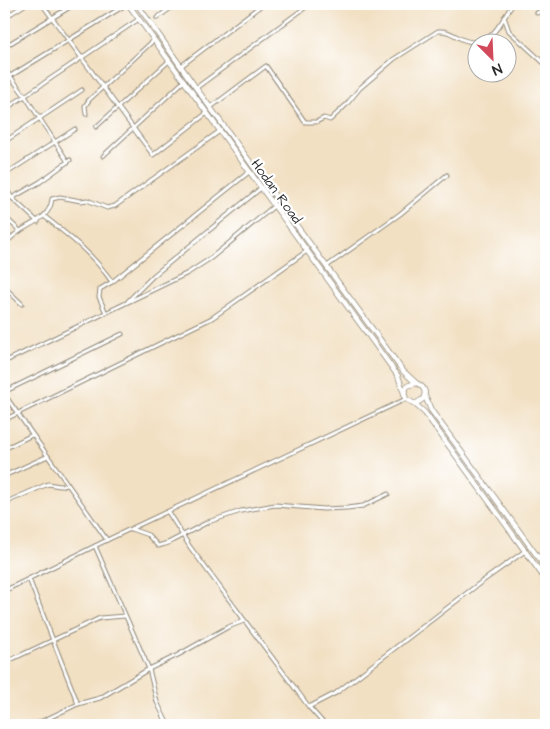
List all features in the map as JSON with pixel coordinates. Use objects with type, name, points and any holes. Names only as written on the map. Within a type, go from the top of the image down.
[{"type":"main road","name":"Hodan Road","points":[[128,4],[398,376],[406,399]]},
{"type":"main road","name":"Hodan Road","points":[[140,5],[196,88],[403,371],[424,389],[431,410],[546,568]]},
{"type":"main road","points":[[404,393],[410,384],[416,383]]},
{"type":"main road","points":[[415,404],[421,402],[425,396]]},
{"type":"main road","points":[[406,399],[425,413],[546,580]]},
{"type":"street","points":[[4,18],[26,4]]},
{"type":"street","points":[[42,4],[153,155],[207,113]]},
{"type":"street","points":[[4,47],[75,4]]},
{"type":"street","points":[[4,80],[128,4]]},
{"type":"street","points":[[157,18],[176,4]]},
{"type":"street","points":[[181,66],[263,4]]},
{"type":"street","points":[[196,88],[310,4]]},
{"type":"street","points":[[211,107],[266,66],[305,122],[316,122],[324,118],[330,120],[360,88],[394,59],[438,32],[452,33],[462,39],[474,42],[485,41],[490,37],[513,4]]},
{"type":"street","points":[[536,13],[546,8]]},
{"type":"street","points":[[504,17],[510,32],[546,65]]},
{"type":"street","points":[[4,110],[139,19]]},
{"type":"street","points":[[86,114],[85,106],[154,40]]},
{"type":"street","points":[[96,128],[169,61]]},
{"type":"street","points":[[4,68],[69,161],[40,182],[12,198]]},
{"type":"street","points":[[103,156],[184,82]]},
{"type":"street","points":[[4,142],[82,90]]},
{"type":"street","points":[[4,175],[75,129]]},
{"type":"street","points":[[4,244],[20,231],[38,222],[44,216],[52,199],[60,197],[81,201],[87,200],[107,208],[115,206],[220,131]]},
{"type":"street","points":[[106,313],[100,297],[100,289],[112,282],[249,172]]},
{"type":"street","points":[[327,266],[400,214],[447,176]]},
{"type":"street","points":[[4,185],[12,198],[38,222]]},
{"type":"street","points":[[126,303],[153,276],[261,188]]},
{"type":"street","points":[[4,362],[188,273],[211,258],[274,206]]},
{"type":"street","points":[[4,216],[20,231]]},
{"type":"street","points":[[44,216],[82,246],[104,270],[112,282]]},
{"type":"street","points":[[4,420],[212,318],[307,251]]},
{"type":"street","points":[[4,287],[22,304]]},
{"type":"street","points":[[107,540],[4,393],[122,334]]},
{"type":"street","points":[[4,591],[107,540],[406,399]]},
{"type":"street","points":[[4,448],[32,435]]},
{"type":"street","points":[[4,476],[48,456]]},
{"type":"street","points":[[4,506],[11,500],[48,484],[68,485]]},
{"type":"street","points":[[131,529],[148,535],[158,546],[168,543],[208,522],[240,511],[275,506],[324,509],[347,508],[363,506],[388,494]]},
{"type":"street","points":[[168,512],[244,621],[309,707],[325,725]]},
{"type":"street","points":[[95,546],[149,669],[157,702],[168,725]]},
{"type":"street","points":[[309,707],[336,693],[480,582],[525,551]]},
{"type":"street","points":[[29,579],[78,704]]},
{"type":"street","points":[[4,664],[100,618],[125,616]]},
{"type":"street","points":[[34,725],[78,704],[100,698],[149,669],[228,627],[244,621]]}]
